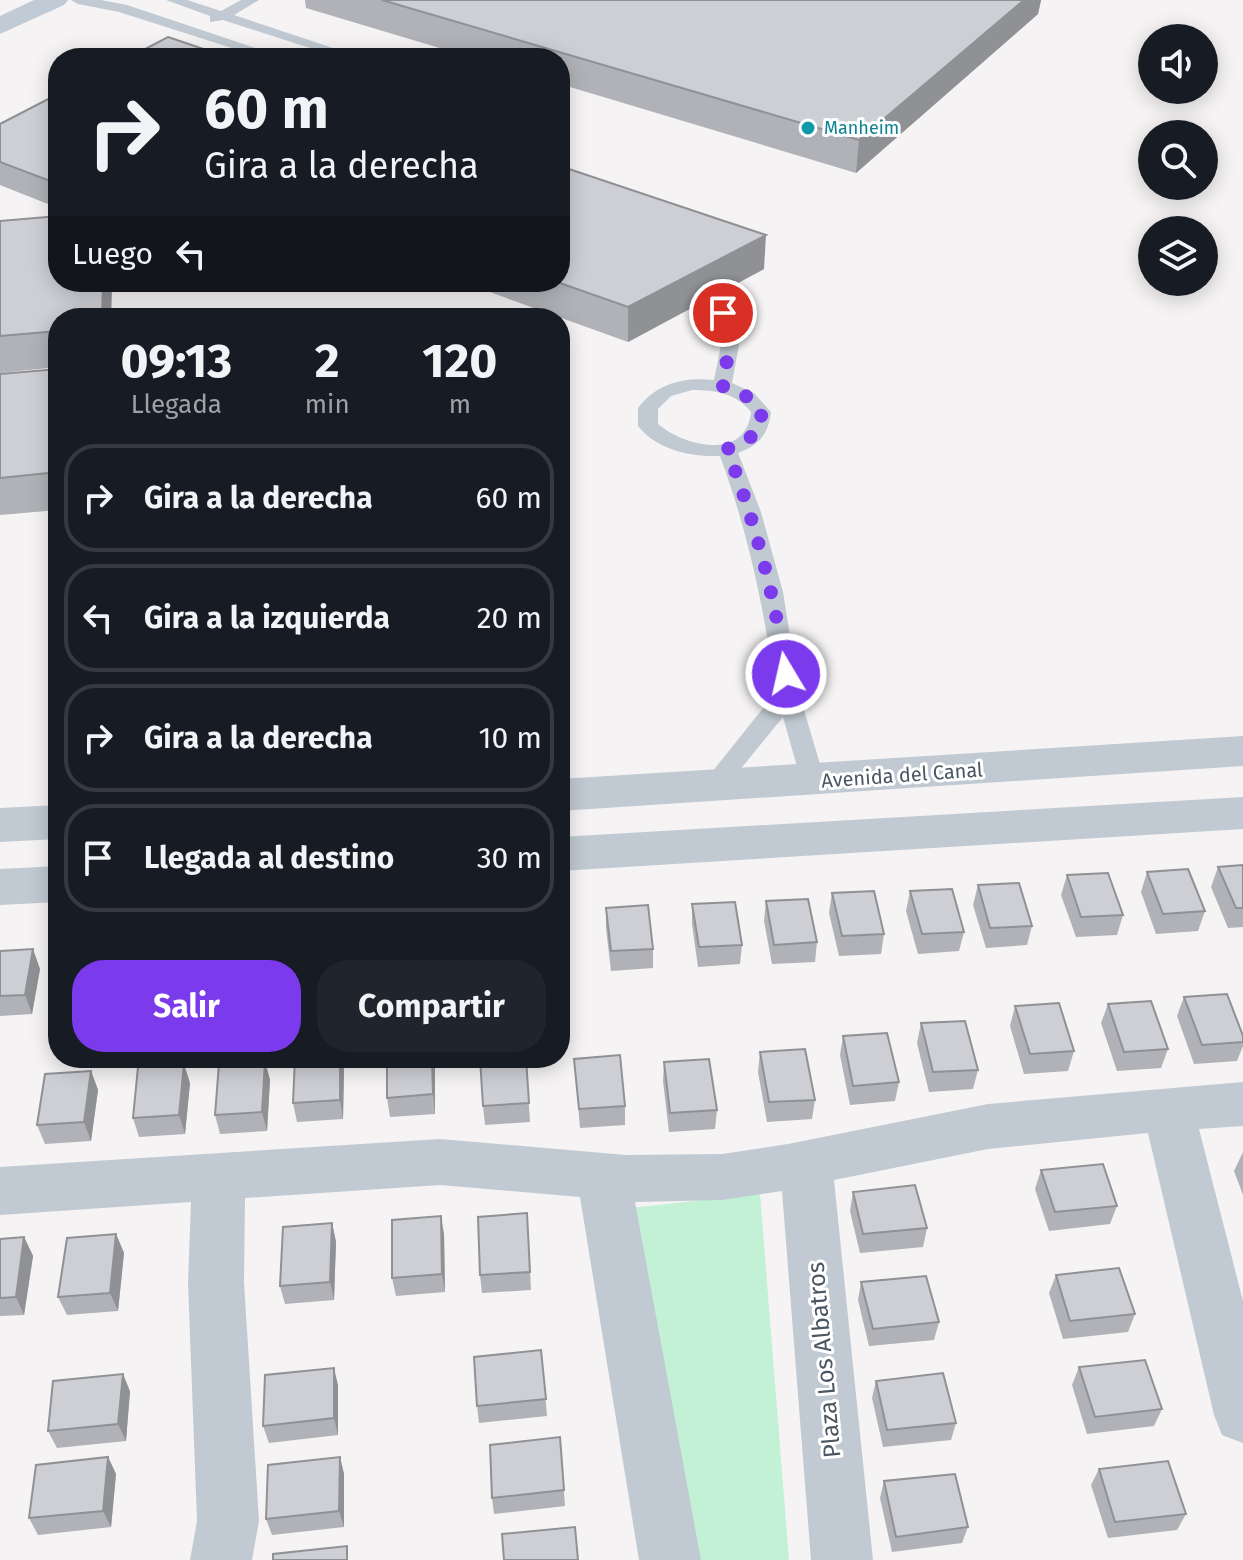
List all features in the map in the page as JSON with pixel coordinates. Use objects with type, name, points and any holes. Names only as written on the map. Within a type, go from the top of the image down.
[{"type":"street","points":[[0,4],[8,0]]},
{"type":"street","points":[[0,26],[55,0]]},
{"type":"street","name":"Avenida del Canal","points":[[570,795],[1243,751]]},
{"type":"street","points":[[701,845],[715,827],[711,806],[702,788]]},
{"type":"street","points":[[570,853],[1243,813]]},
{"type":"street","points":[[0,825],[48,823]]},
{"type":"street","points":[[0,887],[48,885]]},
{"type":"street","points":[[0,1191],[440,1162],[483,1163],[604,1178],[692,1179],[751,1173],[956,1131],[1062,1118],[1243,1104]]},
{"type":"street","points":[[1168,1110],[1243,1415]]},
{"type":"street","name":"Plaza Los Albatros","points":[[806,1161],[842,1560]]},
{"type":"street","points":[[219,1175],[216,1282],[228,1521],[221,1560]]},
{"type":"street","points":[[604,1178],[670,1560]]},
{"type":"lane","points":[[78,0],[122,8],[247,48]]},
{"type":"lane","points":[[194,31],[252,0]]},
{"type":"lane","points":[[151,17],[179,1],[324,48]]},
{"type":"lane","points":[[722,386],[730,345],[723,313]]},
{"type":"lane","points":[[722,386],[748,396],[761,412],[763,421],[752,438],[727,449],[694,451],[666,442],[648,426],[646,417],[654,399],[676,387],[722,386]]},
{"type":"lane","points":[[727,449],[751,512],[772,592],[788,693],[813,781]]},
{"type":"lane","points":[[702,788],[762,730],[788,693]]},
{"type":"green space","points":[[760,1194],[789,1560],[697,1560],[630,1208]]},
{"type":"building","name":"Manheim","points":[[382,0],[1024,0],[859,140],[570,55],[570,48],[546,48]]},
{"type":"building","points":[[168,37],[200,48],[147,48]]},
{"type":"building","points":[[48,99],[48,180],[0,162],[0,124]]},
{"type":"building","points":[[570,169],[766,235],[628,307],[570,287]]},
{"type":"building","points":[[48,217],[48,292],[103,292],[102,308],[48,308],[48,332],[0,336],[0,221]]},
{"type":"building","points":[[48,370],[48,473],[0,478],[0,374]]},
{"type":"building","points":[[1243,865],[1243,908],[1236,908],[1218,867]]},
{"type":"building","points":[[1188,869],[1205,911],[1163,914],[1147,872]]},
{"type":"building","points":[[1108,873],[1123,915],[1081,917],[1067,875]]},
{"type":"building","points":[[1019,883],[1032,926],[990,928],[978,885]]},
{"type":"building","points":[[952,889],[964,932],[922,934],[910,891]]},
{"type":"building","points":[[874,891],[884,934],[842,936],[832,893]]},
{"type":"building","points":[[808,899],[817,942],[774,945],[766,901]]},
{"type":"building","points":[[735,902],[742,945],[699,947],[692,904]]},
{"type":"building","points":[[648,905],[653,949],[611,951],[606,908]]},
{"type":"building","points":[[33,949],[25,995],[0,996],[0,951]]},
{"type":"building","points":[[1227,994],[1243,1042],[1202,1045],[1184,997]]},
{"type":"building","points":[[1151,1001],[1168,1049],[1124,1052],[1108,1004]]},
{"type":"building","points":[[1059,1003],[1074,1051],[1030,1054],[1015,1006]]},
{"type":"building","points":[[965,1021],[978,1070],[933,1072],[921,1023]]},
{"type":"building","points":[[887,1033],[899,1082],[853,1086],[843,1036]]},
{"type":"building","points":[[805,1049],[815,1100],[769,1102],[760,1052]]},
{"type":"building","points":[[620,1055],[625,1106],[579,1109],[574,1059]]},
{"type":"building","points":[[709,1059],[717,1110],[670,1113],[664,1062]]},
{"type":"building","points":[[138,1068],[184,1068],[179,1115],[133,1118]]},
{"type":"building","points":[[219,1068],[265,1068],[262,1112],[215,1115]]},
{"type":"building","points":[[295,1068],[340,1068],[340,1100],[293,1103]]},
{"type":"building","points":[[387,1068],[432,1068],[433,1094],[387,1098]]},
{"type":"building","points":[[481,1068],[527,1068],[529,1103],[483,1106]]},
{"type":"building","points":[[91,1071],[84,1122],[37,1125],[45,1074]]},
{"type":"building","points":[[1103,1164],[1117,1206],[1055,1212],[1041,1170]]},
{"type":"building","points":[[915,1185],[927,1228],[863,1234],[853,1192]]},
{"type":"building","points":[[527,1213],[530,1272],[480,1275],[478,1217]]},
{"type":"building","points":[[441,1216],[442,1274],[392,1278],[392,1220]]},
{"type":"building","points":[[332,1223],[330,1282],[280,1286],[283,1227]]},
{"type":"building","points":[[116,1234],[110,1293],[58,1297],[67,1238]]},
{"type":"building","points":[[24,1237],[16,1297],[0,1298],[0,1239]]},
{"type":"building","points":[[1119,1268],[1135,1314],[1070,1321],[1056,1275]]},
{"type":"building","points":[[926,1276],[939,1322],[873,1329],[861,1282]]},
{"type":"building","points":[[541,1350],[546,1399],[477,1406],[474,1357]]},
{"type":"building","points":[[1145,1360],[1162,1409],[1095,1417],[1079,1367]]},
{"type":"building","points":[[334,1368],[334,1418],[263,1426],[265,1375]]},
{"type":"building","points":[[943,1373],[956,1423],[887,1430],[876,1381]]},
{"type":"building","points":[[123,1374],[118,1424],[48,1431],[53,1381]]},
{"type":"building","points":[[560,1437],[564,1490],[492,1498],[490,1445]]},
{"type":"building","points":[[108,1457],[103,1511],[29,1518],[36,1465]]},
{"type":"building","points":[[340,1457],[339,1511],[266,1519],[268,1465]]},
{"type":"building","points":[[1168,1461],[1186,1514],[1115,1522],[1099,1469]]},
{"type":"building","points":[[955,1474],[968,1527],[896,1537],[884,1481]]},
{"type":"building","points":[[575,1527],[578,1560],[504,1560],[502,1534]]},
{"type":"building","points":[[347,1546],[347,1560],[273,1560],[273,1554]]},
{"type":"place","name":"Manheim","points":[[808,128]]},
{"type":"route","points":[[723,313],[730,345],[722,386],[748,396],[756,403],[763,421],[752,438],[727,449],[751,512],[772,592],[786,674]]}]
